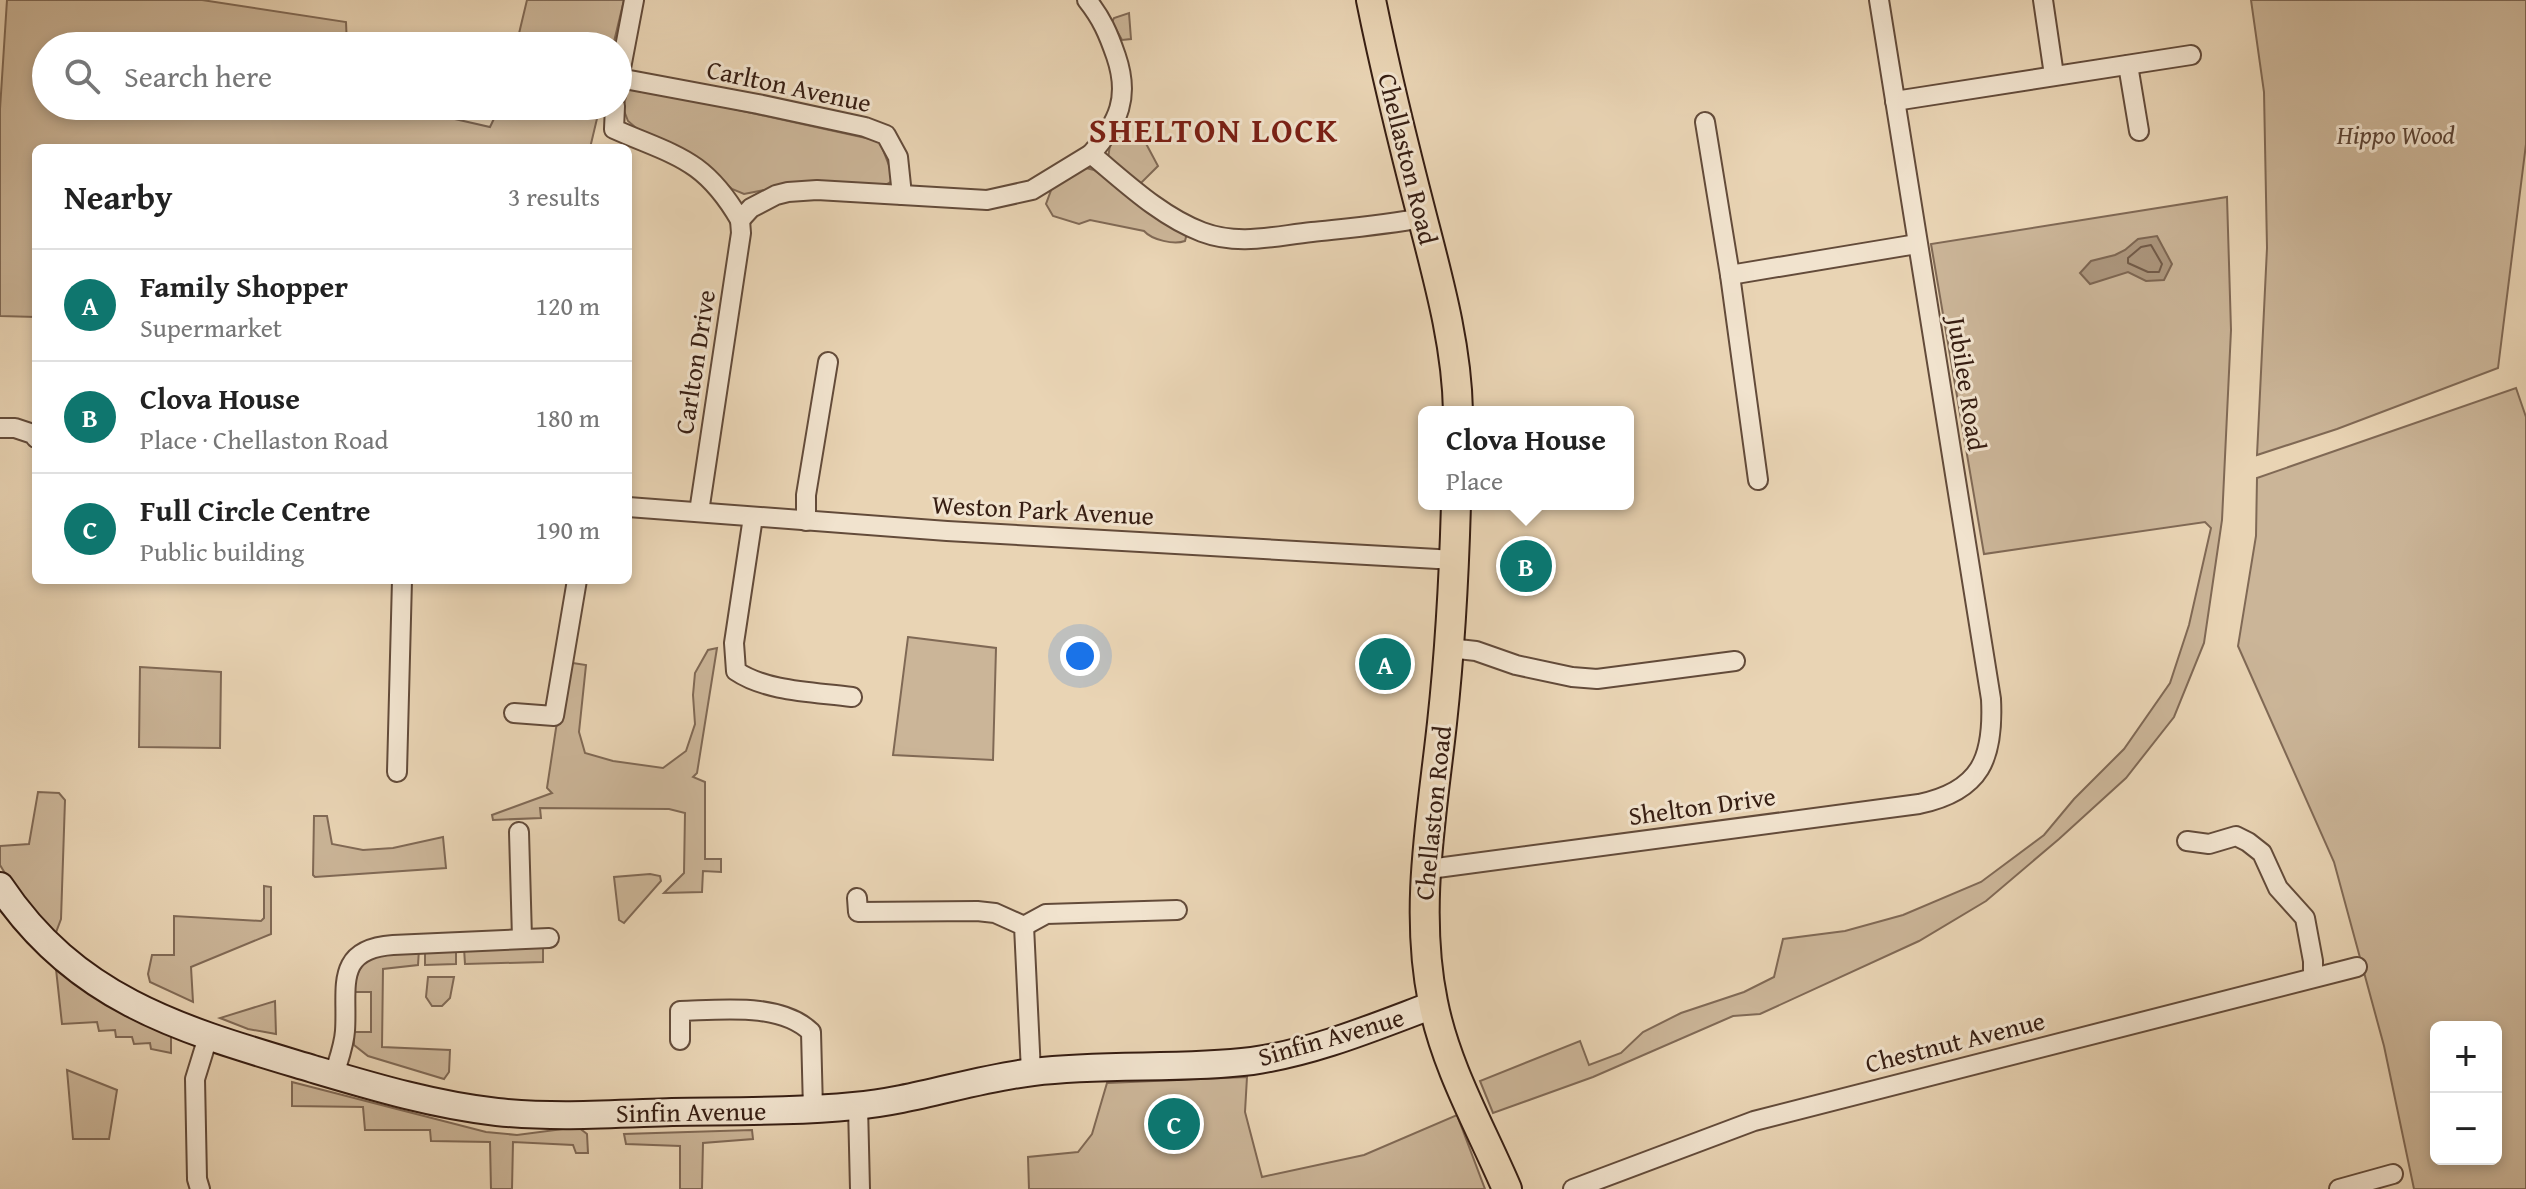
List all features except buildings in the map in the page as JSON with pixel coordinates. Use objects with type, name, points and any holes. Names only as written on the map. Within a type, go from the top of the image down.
[{"type":"main road","name":"Chellaston Road","points":[[1371,0],[1384,65],[1438,277],[1453,357],[1457,406]]},
{"type":"main road","name":"Chellaston Road","points":[[1456,510],[1449,648],[1426,867],[1424,917],[1428,974],[1433,1005],[1458,1083],[1507,1189]]},
{"type":"street","points":[[628,32],[634,0]]},
{"type":"street","points":[[613,120],[614,129],[693,163],[719,188],[740,220],[751,208],[788,192],[817,190],[987,200],[1032,190],[1091,154],[1116,120],[1124,91],[1121,69],[1109,33],[1087,0]]},
{"type":"street","name":"Jubilee Road","points":[[1879,0],[1991,699],[1991,738],[1977,774]]},
{"type":"street","points":[[2043,0],[2054,75]]},
{"type":"street","points":[[1895,101],[2191,55]]},
{"type":"street","points":[[2128,65],[2139,131]]},
{"type":"street","name":"Carlton Avenue","points":[[632,80],[771,106],[865,127],[886,135],[898,157],[902,195]]},
{"type":"street","points":[[1705,122],[1758,480]]},
{"type":"street","points":[[1091,154],[1178,220],[1204,232],[1240,240],[1422,218]]},
{"type":"street","name":"Carlton Drive","points":[[699,512],[741,233],[740,220]]},
{"type":"street","points":[[1730,275],[1917,244]]},
{"type":"street","points":[[806,521],[806,495],[828,362]]},
{"type":"street","points":[[0,428],[15,428],[32,434]]},
{"type":"street","name":"Weston Park Avenue","points":[[632,507],[806,521],[1455,560]]},
{"type":"street","points":[[753,517],[734,643],[736,671],[749,680],[852,697]]},
{"type":"street","points":[[397,772],[402,584]]},
{"type":"street","points":[[514,713],[554,716],[576,584]]},
{"type":"street","points":[[1449,648],[1476,651],[1516,665],[1572,677],[1597,679],[1735,661]]},
{"type":"street","name":"Shelton Drive","points":[[1426,867],[1919,804],[1952,793],[1977,774]]},
{"type":"street","points":[[2187,841],[2209,844],[2236,827],[2262,853],[2278,888],[2305,918],[2313,977]]},
{"type":"street","points":[[519,832],[522,938]]},
{"type":"street","points":[[857,898],[858,912],[977,911],[995,913],[1024,926]]},
{"type":"street","name":"Sinfin Avenue","points":[[4,901],[77,970],[106,990],[155,1015],[208,1037],[334,1075],[429,1101],[504,1113],[594,1114],[858,1106],[1031,1072],[1092,1067],[1222,1064],[1309,1049],[1433,1005]]},
{"type":"street","points":[[1024,926],[1046,914],[1177,910]]},
{"type":"street","points":[[1024,926],[1031,1072]]},
{"type":"street","points":[[334,1075],[345,1031],[346,973],[362,953],[377,946],[549,938]]},
{"type":"street","name":"Chestnut Avenue","points":[[1573,1189],[1754,1121],[2357,967]]},
{"type":"street","points":[[680,1040],[680,1011],[754,1010],[802,1023],[811,1032],[813,1109]]},
{"type":"street","points":[[200,1189],[197,1179],[195,1079],[208,1037]]},
{"type":"street","points":[[858,1106],[860,1189]]},
{"type":"street","points":[[2341,1189],[2393,1174]]},
{"type":"green space","points":[[7,0],[202,0],[346,22],[346,32],[32,32],[32,120],[459,120],[490,127],[493,120],[597,120],[591,144],[32,144],[32,317],[0,316],[0,109]]},
{"type":"green space","points":[[527,0],[624,0],[616,32],[519,32]]},
{"type":"green space","name":"Hippo Wood","points":[[2251,0],[2526,0],[2526,144],[2498,368],[2337,429],[2257,455],[2267,248],[2264,92]]},
{"type":"green space","points":[[1129,13],[1131,39],[1122,40],[1112,22],[1114,18]]},
{"type":"green space","points":[[632,87],[875,140],[880,142],[893,176],[892,181],[882,187],[775,188],[744,194],[732,189],[694,155],[642,133],[628,121],[632,120]]},
{"type":"green space","points":[[1116,138],[1143,138],[1158,166],[1140,184],[1108,158],[1110,145]]},
{"type":"green space","points":[[1086,168],[1094,170],[1159,217],[1187,233],[1185,241],[1163,241],[1144,231],[1090,220],[1079,224],[1053,216],[1046,204],[1053,185]]},
{"type":"green space","points":[[2227,197],[2231,330],[2222,520],[2204,643],[2174,717],[2126,778],[1986,901],[1919,941],[1760,1014],[1733,1016],[1593,1077],[1493,1113],[1480,1081],[1580,1041],[1589,1065],[1621,1053],[1643,1032],[1681,1013],[1744,992],[1774,977],[1783,939],[1845,931],[1903,915],[1981,882],[2044,835],[2074,799],[2124,749],[2170,683],[2189,625],[2211,528],[2205,522],[1984,554],[1931,244]]},
{"type":"green space","points":[[2516,388],[2526,417],[2526,1189],[2414,1189],[2384,1046],[2334,862],[2238,646],[2256,536],[2257,478]]},
{"type":"green space","points":[[908,637],[996,648],[993,760],[893,755]]},
{"type":"green space","points":[[717,648],[697,773],[693,777],[705,782],[705,859],[721,859],[721,872],[703,871],[702,892],[664,893],[684,873],[685,813],[669,809],[540,808],[541,818],[493,820],[492,815],[552,793],[547,788],[566,662],[586,665],[579,732],[585,753],[613,761],[663,768],[686,751],[695,724],[695,673],[708,650]]},
{"type":"green space","points":[[140,667],[221,672],[220,748],[139,747]]},
{"type":"green space","points":[[38,792],[59,793],[65,800],[61,919],[55,935],[14,888],[0,865],[0,846],[29,844]]},
{"type":"green space","points":[[314,816],[327,816],[332,844],[363,850],[393,848],[443,837],[446,868],[315,877]]},
{"type":"green space","points":[[660,876],[661,881],[624,923],[619,920],[614,877]]},
{"type":"green space","points":[[264,886],[271,887],[271,934],[191,967],[193,1002],[150,982],[148,974],[152,955],[174,955],[174,916],[261,921],[264,918]]},
{"type":"green space","points":[[543,942],[543,962],[465,964],[464,948]]},
{"type":"green space","points":[[456,948],[456,964],[425,965],[425,949]]},
{"type":"green space","points":[[419,949],[418,965],[383,969],[382,1047],[450,1050],[449,1072],[444,1079],[368,1056],[354,1045],[354,1032],[371,1032],[371,992],[353,992],[361,967],[367,959],[383,951]]},
{"type":"green space","points":[[56,969],[102,1002],[171,1035],[171,1053],[151,1049],[150,1043],[134,1044],[132,1037],[116,1037],[115,1030],[99,1031],[97,1022],[62,1024]]},
{"type":"green space","points":[[428,977],[454,977],[450,998],[442,1006],[432,1006],[426,997]]},
{"type":"green space","points":[[275,1001],[276,1034],[248,1029],[220,1018]]},
{"type":"green space","points":[[67,1070],[117,1090],[109,1139],[73,1139]]},
{"type":"green space","points":[[1247,1077],[1245,1112],[1262,1177],[1364,1155],[1457,1115],[1485,1189],[1029,1189],[1028,1157],[1078,1152],[1092,1134],[1107,1083]]},
{"type":"green space","points":[[292,1082],[486,1132],[517,1135],[578,1127],[587,1134],[588,1153],[576,1153],[573,1145],[513,1142],[512,1189],[491,1189],[490,1142],[431,1141],[430,1130],[365,1130],[363,1107],[292,1106]]},
{"type":"green space","points":[[752,1130],[753,1139],[703,1143],[702,1189],[680,1189],[680,1146],[626,1144],[624,1134]]},
{"type":"water","points":[[2157,236],[2172,264],[2164,280],[2146,281],[2128,272],[2090,284],[2080,273],[2091,261],[2115,255],[2138,239]]},
{"type":"place","name":"Clova House","points":[[1526,566]]},
{"type":"place","name":"Family Shopper","points":[[1385,664]]},
{"type":"place","name":"Full Circle Centre","points":[[1174,1124]]},
{"type":"district","name":"SHELTON LOCK","points":[[1214,130]]}]
